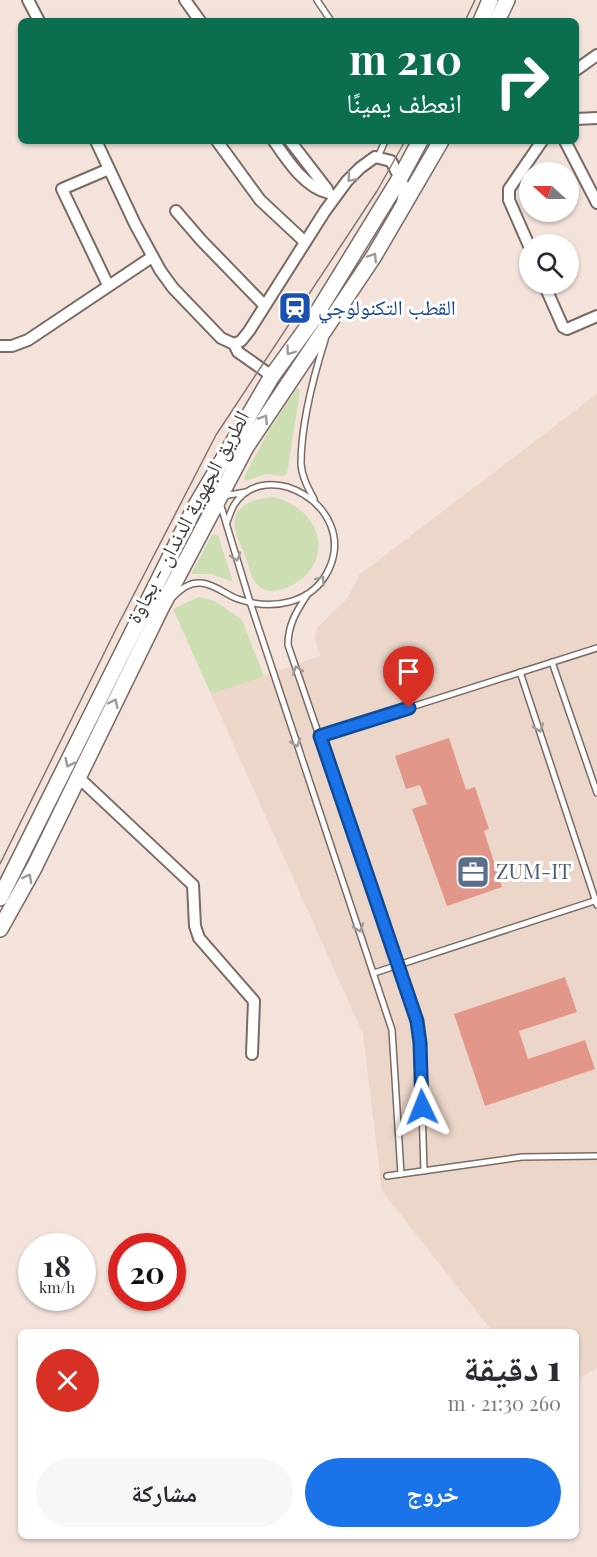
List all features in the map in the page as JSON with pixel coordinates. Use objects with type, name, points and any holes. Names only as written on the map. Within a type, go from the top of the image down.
[{"type":"main road","points":[[482,18],[490,0]]},
{"type":"main road","points":[[498,18],[507,0]]},
{"type":"main road","name":"الطريق الجهوية الدندان - بجاوة","points":[[0,898],[195,507],[272,376],[314,318],[418,144]]},
{"type":"main road","name":"الطريق الجهوية الدندان - بجاوة","points":[[0,929],[34,867],[161,608],[246,447],[330,324],[399,215],[439,144]]},
{"type":"main road","points":[[272,376],[286,386]]},
{"type":"street","points":[[28,0],[37,18]]},
{"type":"street","points":[[184,0],[198,18]]},
{"type":"street","points":[[579,68],[597,54]]},
{"type":"street","points":[[579,119],[597,118]]},
{"type":"street","points":[[97,144],[152,257],[173,288],[221,338],[234,344],[238,352],[272,376]]},
{"type":"street","points":[[219,144],[260,200],[305,242]]},
{"type":"street","points":[[276,144],[289,163],[308,180],[332,196]]},
{"type":"street","points":[[292,144],[332,196]]},
{"type":"street","points":[[524,234],[508,193],[512,181],[540,144]]},
{"type":"street","points":[[567,144],[597,203]]},
{"type":"street","points":[[234,344],[241,341],[332,196],[360,168],[378,157],[391,161],[405,188],[399,215]]},
{"type":"street","points":[[108,285],[62,189],[109,169]]},
{"type":"street","points":[[176,211],[264,305]]},
{"type":"street","points":[[0,346],[12,346],[28,340],[152,257]]},
{"type":"street","points":[[548,294],[563,327],[567,329],[597,316]]},
{"type":"street","points":[[78,777],[193,885],[195,927],[199,939],[254,1001],[252,1054]]},
{"type":"lane","points":[[317,0],[329,18]]},
{"type":"lane","points":[[378,157],[384,144]]},
{"type":"lane","points":[[161,608],[183,588],[193,584],[212,585],[232,596],[250,602],[273,605],[291,603],[307,595],[321,583],[330,568],[334,550],[330,523],[305,483],[301,466],[315,373],[330,324]]},
{"type":"lane","points":[[222,460],[217,481],[219,497],[250,602],[392,1030],[401,1174]]},
{"type":"lane","points":[[195,507],[207,499],[247,492],[264,486],[282,486],[300,491],[315,501]]},
{"type":"lane","points":[[227,523],[234,504],[247,492]]},
{"type":"lane","points":[[307,595],[293,617],[288,631],[288,645],[417,1021],[420,1043],[424,1171]]},
{"type":"lane","points":[[320,736],[597,648]]},
{"type":"lane","points":[[552,662],[597,793]]},
{"type":"lane","points":[[374,973],[597,902],[520,672]]},
{"type":"lane","points":[[387,1176],[522,1156],[597,1156]]},
{"type":"shaded area","points":[[597,394],[597,1368],[579,1378],[579,1329],[491,1329],[382,1191],[363,1034],[211,694],[320,656],[315,639],[318,627],[347,599],[359,575]]},
{"type":"green space","points":[[297,388],[300,390],[287,474],[284,476],[266,474],[246,481],[244,477],[268,432]]},
{"type":"green space","points":[[273,497],[287,501],[308,517],[318,539],[318,552],[314,564],[305,576],[288,587],[274,591],[261,588],[254,580],[236,533],[235,523],[237,513],[248,503]]},
{"type":"green space","points":[[216,534],[233,582],[211,574],[191,574],[212,535]]},
{"type":"green space","points":[[199,597],[215,601],[242,620],[264,676],[211,694],[173,609]]},
{"type":"building","points":[[449,738],[466,790],[475,787],[489,829],[484,831],[502,887],[447,906],[412,809],[427,804],[420,785],[406,789],[395,756]]},
{"type":"building","points":[[565,977],[577,1012],[519,1031],[528,1059],[585,1040],[595,1069],[485,1106],[454,1014]]},
{"type":"tram line","points":[[466,18],[475,0]]},
{"type":"tram line","points":[[0,864],[117,627],[216,435],[377,191],[403,144]]},
{"type":"place","name":"القطب التكنولوجي","points":[[295,308]]},
{"type":"place","name":"ZUM-IT","points":[[473,872]]},
{"type":"route","points":[[409,708],[320,736],[417,1021],[422,1107]]}]
